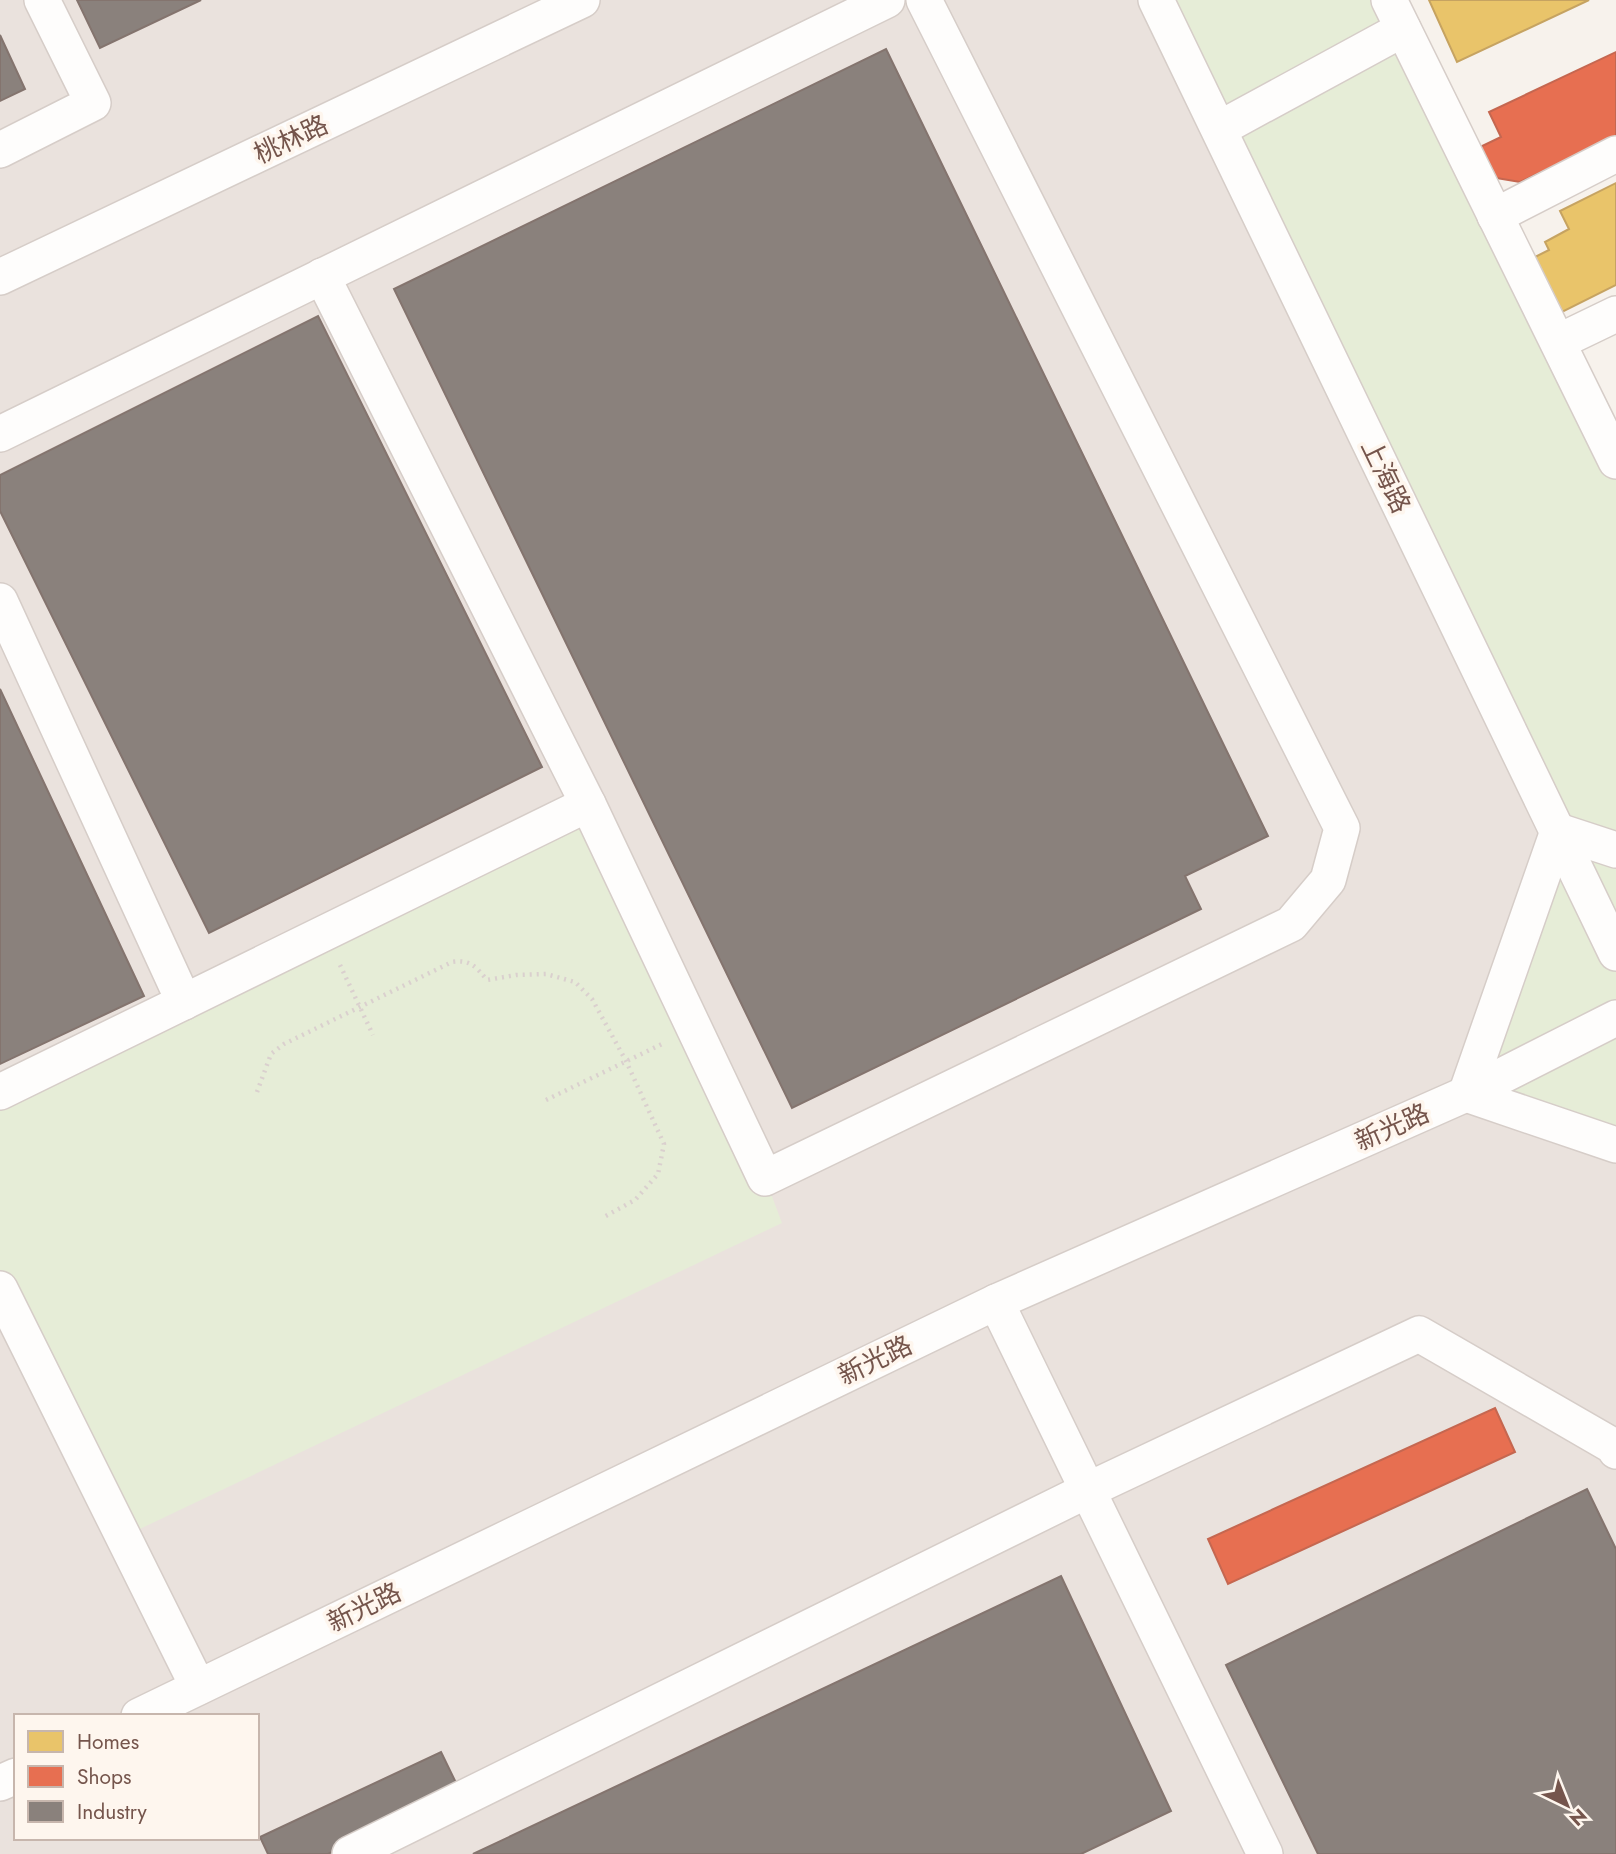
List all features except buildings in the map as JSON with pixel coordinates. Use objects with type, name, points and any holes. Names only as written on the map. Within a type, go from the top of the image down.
[{"type":"street","points":[[0,150],[93,103],[42,0]]},
{"type":"street","name":"桃林路","points":[[0,277],[582,0]]},
{"type":"street","points":[[0,434],[887,0]]},
{"type":"street","points":[[322,276],[588,804],[765,1178],[1291,924],[1328,880],[1342,828],[924,0]]},
{"type":"street","name":"上海路","points":[[1156,0],[1616,953]]},
{"type":"street","points":[[1219,129],[1396,14],[1616,461]]},
{"type":"street","points":[[1495,216],[1616,154]]},
{"type":"street","points":[[1558,342],[1616,314]]},
{"type":"street","points":[[0,601],[184,1002]]},
{"type":"street","points":[[0,1092],[588,804]]},
{"type":"street","points":[[1616,850],[1558,831],[1466,1094],[1616,1145]]},
{"type":"street","name":"新光路","points":[[143,1714],[996,1301],[1466,1094],[1616,1018]]},
{"type":"street","points":[[0,1289],[198,1687]]},
{"type":"street","points":[[996,1301],[1265,1854]]},
{"type":"street","points":[[350,1854],[1088,1490],[1419,1335],[1613,1446],[1616,1451]]},
{"type":"path","points":[[324,933],[373,1035]]},
{"type":"path","points":[[257,1092],[271,1054],[284,1044],[452,962],[461,960],[473,963],[487,980],[546,974],[575,982],[592,999],[626,1061],[664,1144],[658,1174],[635,1200],[602,1218]]},
{"type":"path","points":[[545,1100],[694,1028]]},
{"type":"shaded area","points":[[0,0],[1156,0],[1558,831],[1616,1145],[1616,1854],[0,1854]]},
{"type":"green space","points":[[1156,0],[1389,0],[1616,461],[1616,1145],[1466,1094],[1558,831]]},
{"type":"green space","points":[[588,804],[765,1178],[782,1223],[123,1537],[0,1289],[0,1092]]}]
